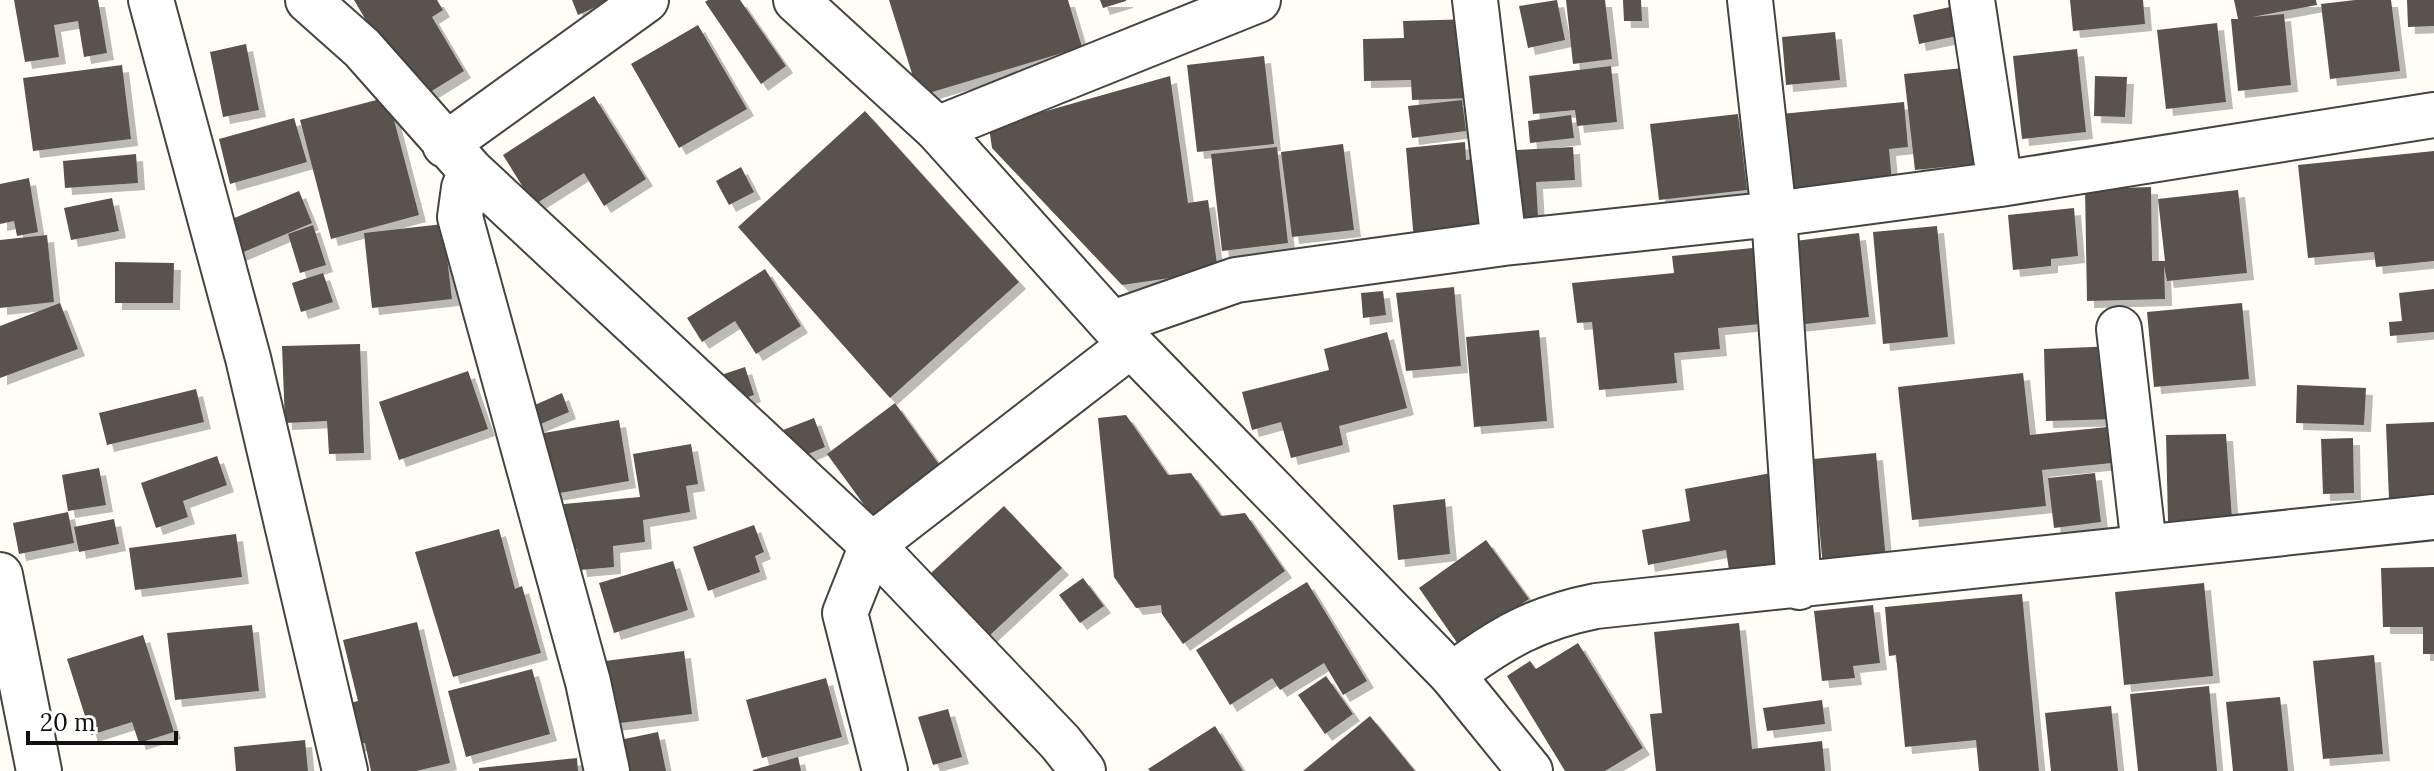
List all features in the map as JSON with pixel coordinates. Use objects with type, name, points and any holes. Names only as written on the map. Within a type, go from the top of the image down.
[{"type":"street","points":[[151,0],[248,358],[345,771]]},
{"type":"street","points":[[308,0],[362,48],[458,158],[872,545],[1060,742],[1083,771]]},
{"type":"street","points":[[458,158],[646,0]]},
{"type":"street","points":[[937,129],[1258,0]]},
{"type":"street","points":[[1475,0],[1504,243]]},
{"type":"street","points":[[1750,0],[1774,214],[1799,587]]},
{"type":"street","points":[[1972,0],[2000,184]]},
{"type":"street","points":[[814,5],[937,129],[1122,334],[1452,675],[1530,771]]},
{"type":"street","points":[[885,771],[845,613],[872,545],[1122,334],[1236,280],[1504,243],[1774,214],[2000,184],[2434,115]]},
{"type":"street","points":[[458,158],[464,188],[460,217],[588,682],[607,771]]},
{"type":"street","points":[[2119,329],[2144,546]]},
{"type":"street","points":[[1452,675],[1495,643],[1526,625],[1559,613],[1596,606],[1799,587],[2144,546],[2434,517]]},
{"type":"street","points":[[0,575],[39,771]]},
{"type":"building","points":[[14,0],[98,0],[107,53],[84,57],[78,21],[54,25],[59,57],[25,62]]},
{"type":"building","points":[[354,0],[437,0],[443,10],[432,17],[464,71],[414,102]]},
{"type":"building","points":[[572,0],[611,0],[578,15]]},
{"type":"building","points":[[740,0],[786,66],[761,84],[705,2]]},
{"type":"building","points":[[889,0],[1068,0],[1082,47],[919,96]]},
{"type":"building","points":[[1100,0],[1126,0],[1126,1],[1103,8]]},
{"type":"building","points":[[1557,0],[1565,40],[1528,48],[1519,6]]},
{"type":"building","points":[[1566,0],[1605,0],[1612,59],[1573,64]]},
{"type":"building","points":[[1623,0],[1641,0],[1642,21],[1624,21]]},
{"type":"building","points":[[2070,0],[2143,0],[2145,24],[2073,31]]},
{"type":"building","points":[[2234,0],[2316,0],[2317,5],[2252,17],[2284,14],[2291,85],[2238,91],[2231,19],[2238,19]]},
{"type":"building","points":[[2391,0],[2400,71],[2330,79],[2321,4]]},
{"type":"building","points":[[2407,0],[2434,0],[2434,26],[2408,27]]},
{"type":"building","points":[[1964,4],[1971,33],[1919,44],[1913,15]]},
{"type":"building","points":[[1473,19],[1475,98],[1412,100],[1411,80],[1364,81],[1363,39],[1404,38],[1403,21]]},
{"type":"building","points":[[2217,23],[2226,102],[2166,109],[2157,30]]},
{"type":"building","points":[[698,25],[747,109],[679,148],[631,64]]},
{"type":"building","points":[[1835,32],[1840,80],[1786,85],[1782,37]]},
{"type":"building","points":[[246,44],[259,110],[223,117],[210,52]]},
{"type":"building","points":[[2077,49],[2086,132],[2022,139],[2013,56]]},
{"type":"building","points":[[1264,56],[1274,144],[1197,152],[1187,65]]},
{"type":"building","points":[[122,65],[131,139],[33,151],[23,78]]},
{"type":"building","points":[[1611,66],[1617,122],[1577,126],[1575,110],[1533,114],[1529,76]]},
{"type":"building","points":[[1963,68],[1974,164],[1915,170],[1904,74]]},
{"type":"building","points":[[1170,76],[1188,203],[1208,200],[1218,271],[1122,285],[992,148],[989,127]]},
{"type":"building","points":[[2095,76],[2127,77],[2125,117],[2094,116]]},
{"type":"building","points":[[594,96],[646,179],[604,206],[584,173],[534,205],[503,155]]},
{"type":"building","points":[[388,97],[419,215],[331,239],[300,120]]},
{"type":"building","points":[[1462,100],[1466,131],[1412,138],[1408,106]]},
{"type":"building","points":[[1904,102],[1908,147],[1889,149],[1893,193],[1790,203],[1781,114]]},
{"type":"building","points":[[865,111],[1019,282],[890,398],[738,227]]},
{"type":"building","points":[[1738,114],[1747,190],[1659,200],[1650,124]]},
{"type":"building","points":[[1571,115],[1574,138],[1530,143],[1528,121]]},
{"type":"building","points":[[294,118],[307,162],[230,184],[219,139]]},
{"type":"building","points":[[1465,142],[1466,160],[1475,159],[1482,235],[1414,241],[1406,148]]},
{"type":"building","points":[[1343,144],[1354,230],[1292,237],[1281,152]]},
{"type":"building","points":[[1277,147],[1288,243],[1222,251],[1211,154]]},
{"type":"building","points":[[1573,147],[1575,180],[1536,182],[1538,217],[1520,218],[1517,150]]},
{"type":"building","points":[[2434,151],[2434,261],[2376,267],[2374,252],[2308,258],[2298,165]]},
{"type":"building","points":[[136,154],[138,183],[65,188],[63,161]]},
{"type":"building","points":[[741,167],[754,192],[729,205],[716,181]]},
{"type":"building","points":[[29,178],[38,232],[17,236],[14,221],[0,224],[0,184]]},
{"type":"building","points":[[2151,187],[2152,261],[2165,261],[2158,199],[2238,190],[2247,273],[2167,281],[2164,266],[2165,299],[2087,301],[2085,189]]},
{"type":"building","points":[[299,191],[312,223],[234,256],[220,224]]},
{"type":"building","points":[[112,198],[119,231],[71,240],[64,208]]},
{"type":"building","points":[[2074,208],[2078,256],[2051,259],[2051,266],[2013,270],[2008,215]]},
{"type":"building","points":[[443,224],[452,299],[372,308],[364,233]]},
{"type":"building","points":[[313,225],[326,265],[300,273],[288,234]]},
{"type":"building","points":[[1937,226],[1948,337],[1883,344],[1873,232]]},
{"type":"building","points":[[1859,233],[1869,317],[1796,325],[1787,242]]},
{"type":"building","points":[[47,235],[54,302],[0,308],[0,240]]},
{"type":"building","points":[[1753,248],[1760,324],[1718,328],[1720,349],[1674,353],[1677,383],[1599,390],[1592,322],[1577,323],[1572,283],[1674,273],[1672,256]]},
{"type":"building","points":[[115,262],[174,263],[173,303],[115,303]]},
{"type":"building","points":[[765,269],[801,326],[756,354],[735,321],[702,342],[687,318]]},
{"type":"building","points":[[323,273],[333,302],[301,312],[292,283]]},
{"type":"building","points":[[1454,287],[1461,366],[1406,371],[1396,293]]},
{"type":"building","points":[[2434,289],[2434,332],[2390,336],[2389,322],[2402,321],[2399,293]]},
{"type":"building","points":[[1383,291],[1386,315],[1363,318],[1361,293]]},
{"type":"building","points":[[60,303],[78,349],[0,378],[0,326]]},
{"type":"building","points":[[2242,303],[2249,379],[2154,387],[2147,312]]},
{"type":"building","points":[[1539,330],[1547,421],[1474,427],[1466,337]]},
{"type":"building","points":[[1387,332],[1407,408],[1339,426],[1343,445],[1291,458],[1281,422],[1252,430],[1242,392],[1329,370],[1324,349]]},
{"type":"building","points":[[360,344],[364,453],[329,454],[327,421],[285,423],[282,346]]},
{"type":"building","points":[[2116,346],[2119,419],[2046,421],[2044,349]]},
{"type":"building","points":[[745,367],[754,395],[710,410],[700,382]]},
{"type":"building","points":[[468,371],[488,429],[399,460],[379,402]]},
{"type":"building","points":[[2023,373],[2030,435],[2117,426],[2122,462],[2042,470],[2046,506],[1912,520],[1898,387]]},
{"type":"building","points":[[2297,385],[2366,388],[2364,425],[2296,423]]},
{"type":"building","points":[[196,389],[204,422],[107,445],[99,413]]},
{"type":"building","points":[[562,393],[569,412],[536,426],[528,408]]},
{"type":"building","points":[[895,403],[946,474],[878,524],[827,454]]},
{"type":"building","points":[[1126,415],[1168,475],[1191,473],[1221,516],[1245,513],[1285,571],[1183,644],[1162,614],[1161,605],[1136,608],[1114,577],[1098,418]]},
{"type":"building","points":[[814,418],[825,447],[772,469],[760,439]]},
{"type":"building","points":[[619,420],[629,481],[548,495],[538,434]]},
{"type":"building","points":[[2434,422],[2434,498],[2389,500],[2386,424]]},
{"type":"building","points":[[2226,434],[2232,519],[2168,521],[2166,435]]},
{"type":"building","points":[[2353,438],[2354,493],[2323,494],[2321,439]]},
{"type":"building","points":[[691,444],[698,484],[686,486],[690,512],[643,520],[645,542],[613,546],[614,567],[580,570],[577,549],[568,550],[564,504],[640,497],[633,454]]},
{"type":"building","points":[[1876,453],[1886,560],[1823,567],[1813,459]]},
{"type":"building","points":[[217,456],[227,485],[183,501],[188,517],[156,528],[141,483]]},
{"type":"building","points":[[99,468],[106,505],[68,511],[62,475]]},
{"type":"building","points":[[1771,473],[1787,567],[1730,577],[1726,550],[1648,565],[1642,530],[1690,521],[1685,489]]},
{"type":"building","points":[[2095,473],[2101,522],[2054,528],[2048,478]]},
{"type":"building","points":[[1445,499],[1450,554],[1398,560],[1393,505]]},
{"type":"building","points":[[1004,506],[1062,568],[989,636],[931,573]]},
{"type":"building","points":[[68,512],[74,543],[19,554],[13,523]]},
{"type":"building","points":[[114,519],[119,544],[79,552],[74,527]]},
{"type":"building","points":[[754,525],[764,552],[755,556],[760,572],[708,591],[693,547]]},
{"type":"building","points":[[499,529],[515,589],[522,586],[541,653],[453,677],[415,552]]},
{"type":"building","points":[[236,534],[242,577],[135,590],[129,548]]},
{"type":"building","points":[[1486,540],[1529,599],[1460,647],[1419,588]]},
{"type":"building","points":[[673,561],[688,610],[614,633],[599,583]]},
{"type":"building","points":[[2434,567],[2434,654],[2423,654],[2423,627],[2383,627],[2381,568]]},
{"type":"building","points":[[1083,578],[1104,606],[1080,623],[1059,595]]},
{"type":"building","points":[[1307,582],[1367,681],[1343,695],[1324,663],[1280,690],[1272,678],[1230,705],[1196,650]]},
{"type":"building","points":[[2204,583],[2213,676],[2124,685],[2115,592]]},
{"type":"building","points":[[2022,594],[2039,771],[1979,771],[1976,740],[1905,747],[1896,655],[1889,656],[1885,607]]},
{"type":"building","points":[[1873,605],[1880,663],[1853,666],[1855,678],[1822,681],[1814,611]]},
{"type":"building","points":[[417,622],[450,763],[416,771],[371,771],[365,743],[343,748],[332,707],[358,701],[343,640]]},
{"type":"building","points":[[1739,623],[1752,749],[1822,741],[1825,771],[1656,771],[1650,714],[1662,713],[1654,632]]},
{"type":"building","points":[[252,625],[259,691],[175,700],[167,633]]},
{"type":"building","points":[[143,635],[174,732],[139,743],[132,722],[91,735],[67,659]]},
{"type":"building","points":[[1578,643],[1643,748],[1605,771],[1565,771],[1507,676],[1530,661],[1536,669]]},
{"type":"building","points":[[684,651],[692,714],[604,725],[597,662]]},
{"type":"building","points":[[2374,655],[2383,754],[2323,759],[2313,661]]},
{"type":"building","points":[[532,669],[550,734],[466,757],[448,691]]},
{"type":"building","points":[[1326,676],[1353,714],[1325,734],[1298,695]]},
{"type":"building","points":[[826,678],[842,737],[762,758],[746,700]]},
{"type":"building","points":[[2209,686],[2217,771],[2138,771],[2130,694]]},
{"type":"building","points":[[2280,697],[2288,771],[2233,771],[2226,702]]},
{"type":"building","points":[[1822,700],[1825,724],[1767,731],[1763,708]]},
{"type":"building","points":[[2111,706],[2118,771],[2051,771],[2045,713]]},
{"type":"building","points":[[948,709],[962,757],[933,765],[918,717]]},
{"type":"building","points":[[1370,716],[1415,771],[1303,771]]},
{"type":"building","points":[[1215,726],[1243,771],[1148,769]]},
{"type":"building","points":[[658,732],[666,771],[621,771],[615,741]]},
{"type":"building","points":[[305,740],[308,771],[236,771],[234,747]]},
{"type":"building","points":[[798,757],[801,771],[753,771],[753,770]]},
{"type":"building","points":[[577,758],[578,771],[479,771],[479,768]]}]
